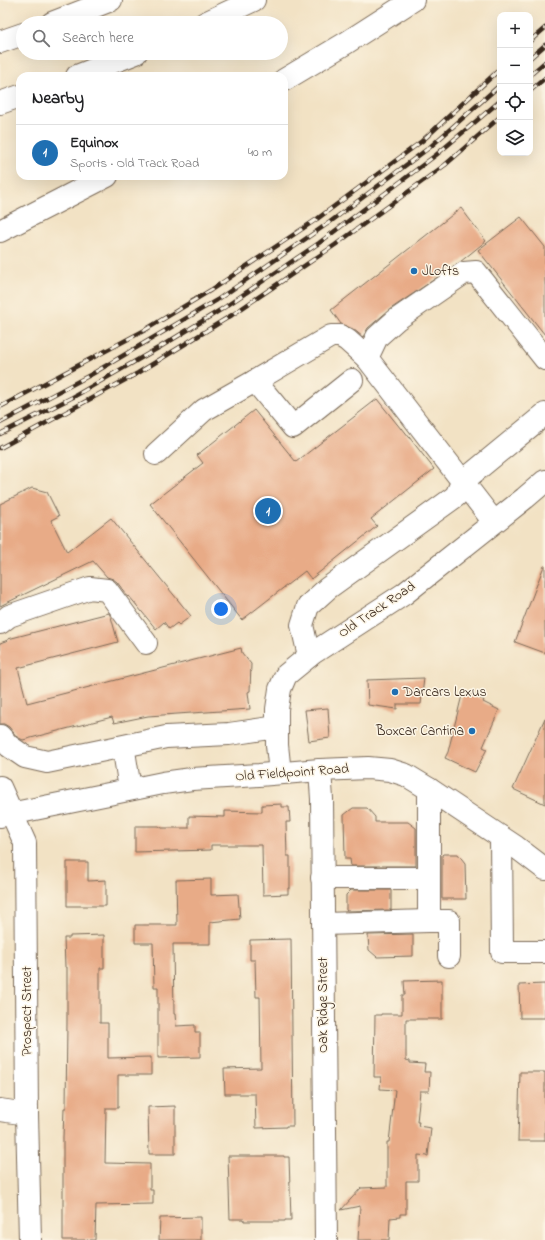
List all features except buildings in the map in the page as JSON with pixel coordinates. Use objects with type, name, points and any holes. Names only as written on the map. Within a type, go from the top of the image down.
[{"type":"main road","points":[[70,16],[111,0]]},
{"type":"main road","points":[[220,16],[254,0]]},
{"type":"main road","points":[[288,78],[413,0]]},
{"type":"main road","points":[[0,42],[16,36]]},
{"type":"main road","points":[[87,72],[118,60]]},
{"type":"main road","points":[[0,103],[16,97]]},
{"type":"main road","points":[[0,231],[99,180]]},
{"type":"main road","points":[[367,358],[376,337],[396,320],[464,273],[476,272],[545,359]]},
{"type":"main road","points":[[156,454],[204,410],[331,336],[340,336],[347,340],[367,358],[494,522]]},
{"type":"main road","points":[[255,381],[293,427],[352,380]]},
{"type":"main road","points":[[309,656],[302,625],[308,606],[328,588],[456,496],[462,482],[545,414]]},
{"type":"main road","name":"Old Track Road","points":[[280,773],[277,745],[278,709],[280,688],[286,675],[309,656],[404,594],[545,481]]},
{"type":"main road","points":[[0,623],[9,616],[90,588],[107,590],[146,643]]},
{"type":"main road","points":[[0,736],[9,746],[25,756],[47,762],[166,737],[229,734],[277,727]]},
{"type":"main road","points":[[119,747],[124,751],[130,789]]},
{"type":"main road","name":"Old Fieldpoint Road","points":[[6,815],[130,789],[192,779],[320,770],[368,768],[390,770],[406,775],[429,789],[501,837],[545,869]]},
{"type":"main road","name":"Oak Ridge Street","points":[[320,770],[326,1240]]},
{"type":"main road","name":"Prospect Street","points":[[0,787],[6,815],[26,843],[30,1240]]},
{"type":"main road","points":[[429,789],[429,921]]},
{"type":"main road","points":[[501,837],[502,952],[545,952]]},
{"type":"main road","points":[[322,878],[428,878]]},
{"type":"main road","points":[[323,924],[449,921],[449,956]]},
{"type":"main road","points":[[0,1110],[28,1114]]},
{"type":"railway","points":[[533,38],[545,28]]},
{"type":"railway","points":[[533,55],[545,45]]},
{"type":"railway","points":[[533,72],[545,62]]},
{"type":"railway","points":[[0,407],[145,330],[211,290],[317,219],[422,141],[497,72]]},
{"type":"railway","points":[[533,88],[545,78]]},
{"type":"railway","points":[[0,423],[92,374],[217,300],[330,222],[430,147],[497,88]]},
{"type":"railway","points":[[0,434],[73,397],[222,309],[319,243],[436,155],[497,104]]},
{"type":"railway","points":[[0,448],[138,373],[232,315],[335,245],[445,165],[497,120]]},
{"type":"place","name":"JLofts","points":[[414,271]]},
{"type":"place","name":"Equinox","points":[[268,511]]},
{"type":"place","name":"Darcars Lexus","points":[[395,692]]},
{"type":"place","name":"Boxcar Cantina","points":[[472,731]]}]
